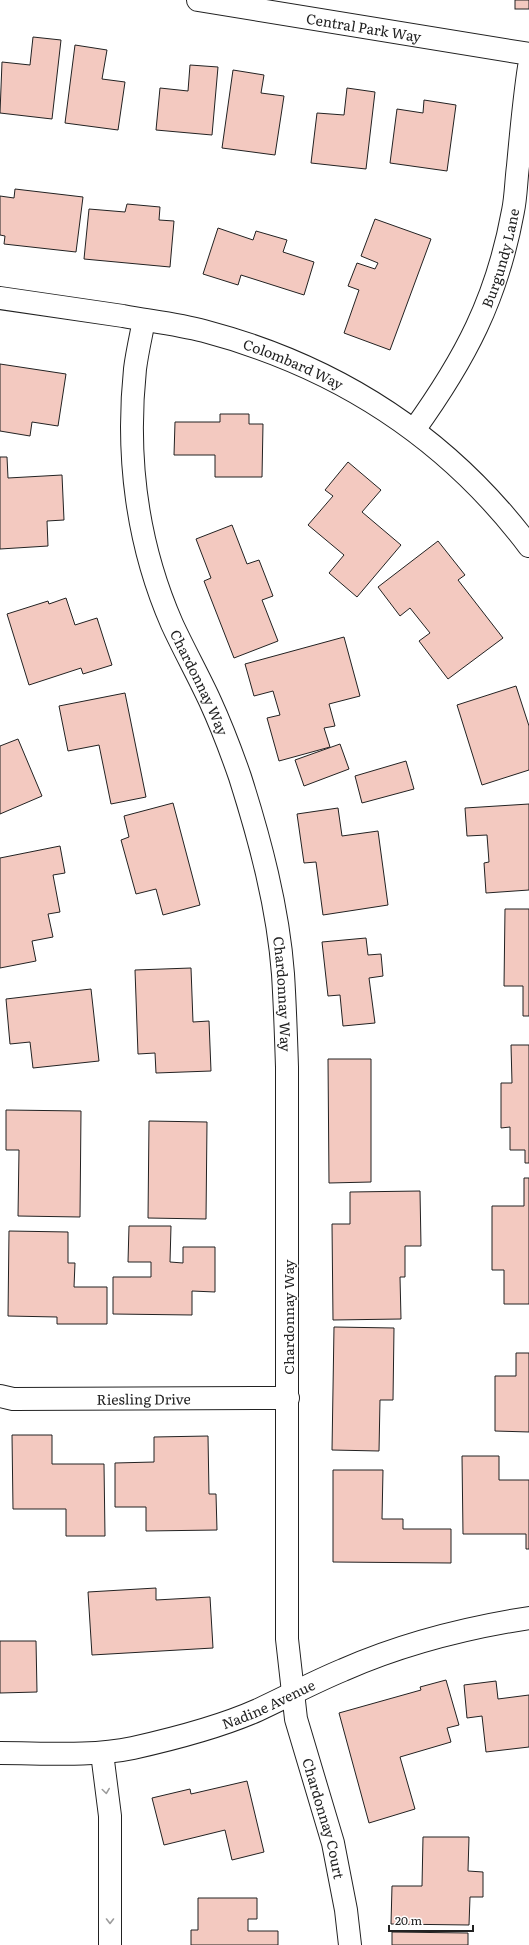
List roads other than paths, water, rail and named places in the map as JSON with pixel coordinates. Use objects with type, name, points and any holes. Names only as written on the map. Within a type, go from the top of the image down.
[{"type":"street","name":"Central Park Way","points":[[198,0],[305,9],[529,54]]},
{"type":"street","name":"Burgundy Lane","points":[[414,430],[444,389],[469,346],[486,308],[500,269],[513,210],[529,67]]},
{"type":"street","name":"Colombard Way","points":[[0,298],[202,330],[266,350],[315,370],[359,394],[414,430],[464,472],[512,523],[529,546]]},
{"type":"street","name":"Chardonnay Way","points":[[144,320],[135,368],[131,425],[134,482],[144,539],[157,586],[172,624],[211,703],[240,776],[265,866],[277,927],[283,973],[287,1067],[287,1639],[292,1693]]},
{"type":"street","name":"Riesling Drive","points":[[0,1396],[13,1399],[288,1398]]},
{"type":"street","name":"Nadine Avenue","points":[[0,1753],[102,1752],[132,1748],[198,1731],[256,1710],[343,1670],[418,1642],[482,1626],[529,1618]]},
{"type":"street","name":"Chardonnay Court","points":[[292,1693],[296,1719],[333,1843],[346,1910],[350,1945]]},
{"type":"street","points":[[102,1752],[110,1816],[110,1945]]}]
